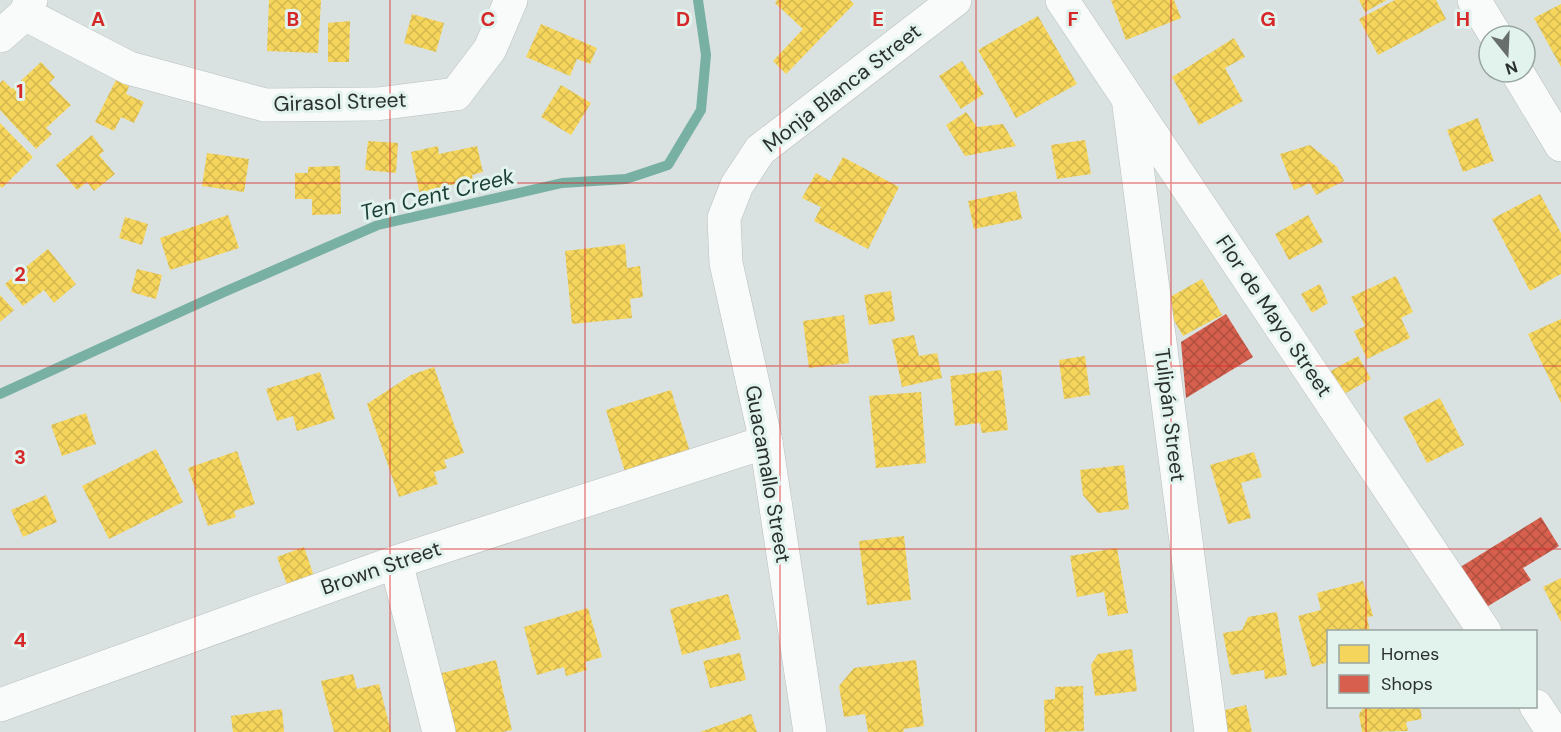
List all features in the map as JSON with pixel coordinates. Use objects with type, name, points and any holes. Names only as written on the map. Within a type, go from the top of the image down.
[{"type":"street","name":"Girasol Street","points":[[28,7],[129,68],[265,105],[377,105],[456,94],[489,49],[511,0]]},
{"type":"street","name":"Monja Blanca Street","points":[[724,218],[736,184],[760,150],[955,0]]},
{"type":"street","name":"Flor de Mayo Street","points":[[1062,0],[1484,630]]},
{"type":"street","points":[[1474,0],[1489,24]]},
{"type":"street","points":[[0,36],[28,7]]},
{"type":"street","points":[[1524,84],[1561,145]]},
{"type":"street","name":"Tulipán Street","points":[[1128,98],[1211,732]]},
{"type":"street","name":"Guacamallo Street","points":[[724,218],[726,263],[766,442],[810,732]]},
{"type":"street","name":"Brown Street","points":[[0,705],[396,562],[766,442]]},
{"type":"street","points":[[396,562],[439,732]]},
{"type":"street","points":[[1537,708],[1553,732]]},
{"type":"building: Homes","points":[[269,0],[321,0],[318,53],[267,51]]},
{"type":"building: Homes","points":[[777,0],[850,0],[854,4],[786,74],[773,61],[803,29],[775,3]]},
{"type":"building: Homes","points":[[1111,0],[1174,0],[1181,18],[1126,40]]},
{"type":"building: Homes","points":[[1359,0],[1387,0],[1365,12]]},
{"type":"building: Homes","points":[[1395,0],[1436,0],[1446,19],[1378,55],[1359,19]]},
{"type":"building: Homes","points":[[1561,4],[1561,67],[1534,18]]},
{"type":"building: Homes","points":[[412,14],[444,23],[436,52],[404,43]]},
{"type":"building: Homes","points":[[1038,16],[1077,84],[1016,118],[978,50]]},
{"type":"building: Homes","points":[[350,21],[349,62],[328,62],[328,23]]},
{"type":"building: Homes","points":[[541,24],[597,48],[590,64],[577,59],[570,76],[526,57]]},
{"type":"building: Homes","points":[[1234,38],[1245,57],[1225,68],[1243,101],[1199,125],[1172,77]]},
{"type":"building: Homes","points":[[962,61],[984,94],[961,109],[939,76]]},
{"type":"building: Homes","points":[[41,62],[55,77],[49,83],[71,105],[46,128],[52,134],[36,149],[0,110],[0,83],[3,80],[12,89]]},
{"type":"building: Homes","points":[[116,80],[129,86],[126,94],[144,102],[134,123],[121,117],[114,131],[95,122]]},
{"type":"building: Homes","points":[[561,85],[591,103],[571,135],[541,117]]},
{"type":"building: Homes","points":[[966,112],[977,127],[1003,124],[1016,146],[965,156],[946,125]]},
{"type":"building: Homes","points":[[1478,118],[1494,161],[1463,172],[1447,130]]},
{"type":"building: Homes","points":[[0,123],[33,157],[2,188],[0,186]]},
{"type":"building: Homes","points":[[92,135],[104,151],[99,155],[115,174],[94,191],[87,182],[77,190],[56,165]]},
{"type":"building: Homes","points":[[1085,140],[1091,174],[1057,179],[1051,145]]},
{"type":"building: Homes","points":[[368,141],[398,143],[396,173],[365,170]]},
{"type":"building: Homes","points":[[1310,145],[1337,167],[1344,181],[1316,195],[1310,183],[1294,190],[1280,154]]},
{"type":"building: Homes","points":[[438,146],[439,154],[477,146],[483,172],[472,175],[473,180],[447,186],[449,194],[421,200],[411,152]]},
{"type":"building: Homes","points":[[207,153],[249,159],[244,192],[202,186]]},
{"type":"building: Homes","points":[[843,157],[899,187],[868,249],[814,221],[821,207],[802,198],[816,173],[830,181]]},
{"type":"building: Homes","points":[[340,166],[341,214],[312,215],[312,199],[295,199],[295,173],[308,173],[308,167]]},
{"type":"building: Homes","points":[[1016,191],[1022,219],[974,229],[968,201]]},
{"type":"building: Homes","points":[[1540,194],[1561,233],[1561,274],[1530,291],[1492,219]]},
{"type":"building: Homes","points":[[228,215],[239,248],[170,270],[160,238]]},
{"type":"building: Homes","points":[[1308,215],[1323,242],[1289,260],[1275,234]]},
{"type":"building: Homes","points":[[125,217],[148,224],[142,245],[119,238]]},
{"type":"building: Homes","points":[[625,244],[627,268],[640,266],[643,297],[630,299],[632,318],[572,324],[565,251]]},
{"type":"building: Homes","points":[[48,249],[76,284],[54,303],[44,290],[23,306],[5,284]]},
{"type":"building: Homes","points":[[137,269],[162,275],[156,299],[131,292]]},
{"type":"building: Homes","points":[[1396,276],[1413,312],[1401,318],[1410,338],[1367,359],[1354,331],[1365,326],[1351,297]]},
{"type":"building: Homes","points":[[1202,279],[1222,315],[1183,336],[1163,301]]},
{"type":"building: Homes","points":[[1320,284],[1328,303],[1312,313],[1301,294]]},
{"type":"building: Homes","points":[[891,291],[895,321],[869,325],[864,295]]},
{"type":"building: Homes","points":[[0,295],[14,310],[0,322]]},
{"type":"building: Homes","points":[[844,315],[849,363],[809,368],[803,321]]},
{"type":"building: Homes","points":[[1561,319],[1561,403],[1528,334]]},
{"type":"building: Homes","points":[[914,335],[919,356],[937,353],[942,378],[902,387],[892,339]]},
{"type":"building: Homes","points":[[1085,356],[1090,395],[1064,399],[1059,360]]},
{"type":"building: Homes","points":[[1358,356],[1371,379],[1333,400],[1320,377]]},
{"type":"building: Homes","points":[[434,367],[464,453],[444,460],[447,468],[434,472],[438,484],[399,497],[367,404],[411,375]]},
{"type":"building: Homes","points":[[1001,370],[1008,430],[982,433],[980,423],[955,426],[950,376]]},
{"type":"building: Homes","points":[[320,372],[335,419],[297,431],[293,416],[277,421],[266,389]]},
{"type":"building: Homes","points":[[671,390],[691,455],[626,475],[606,410]]},
{"type":"building: Homes","points":[[921,392],[926,463],[876,468],[869,396]]},
{"type":"building: Homes","points":[[1440,398],[1464,445],[1427,463],[1403,417]]},
{"type":"building: Homes","points":[[86,413],[96,444],[62,456],[51,425]]},
{"type":"building: Homes","points":[[156,449],[183,502],[109,539],[82,486]]},
{"type":"building: Homes","points":[[237,451],[255,504],[234,511],[236,517],[208,526],[188,468]]},
{"type":"building: Homes","points":[[1254,452],[1262,477],[1241,483],[1251,518],[1228,524],[1210,465]]},
{"type":"building: Homes","points":[[1124,465],[1129,509],[1098,513],[1083,495],[1080,470]]},
{"type":"building: Homes","points":[[46,495],[57,522],[23,537],[11,510]]},
{"type":"building: Homes","points":[[904,536],[911,600],[867,605],[859,541]]},
{"type":"building: Homes","points":[[304,547],[317,585],[291,595],[277,557]]},
{"type":"building: Homes","points":[[1117,548],[1128,613],[1108,616],[1104,592],[1077,597],[1070,556]]},
{"type":"building: Homes","points":[[1561,578],[1561,622],[1543,587]]},
{"type":"building: Homes","points":[[1363,581],[1373,616],[1367,617],[1370,630],[1327,630],[1327,662],[1312,667],[1298,616],[1321,610],[1317,593]]},
{"type":"building: Homes","points":[[728,594],[741,639],[682,655],[670,609]]},
{"type":"building: Homes","points":[[588,608],[602,657],[585,662],[587,670],[566,676],[564,667],[537,675],[524,627]]},
{"type":"building: Homes","points":[[1277,612],[1287,675],[1265,679],[1264,670],[1231,675],[1223,633],[1242,630],[1248,617]]},
{"type":"building: Homes","points":[[1132,649],[1137,691],[1095,696],[1091,665],[1098,654]]},
{"type":"building: Homes","points":[[740,653],[746,680],[710,688],[703,661]]},
{"type":"building: Homes","points":[[496,660],[512,730],[452,732],[438,674]]},
{"type":"building: Homes","points":[[916,660],[924,726],[903,729],[904,732],[868,732],[865,714],[844,717],[839,686],[854,668]]},
{"type":"building: Homes","points":[[353,674],[357,689],[379,684],[391,732],[334,732],[321,681]]},
{"type":"building: Homes","points":[[1083,686],[1084,731],[1045,732],[1044,700],[1055,699],[1055,687]]},
{"type":"building: Homes","points":[[1246,705],[1252,732],[1226,732],[1221,711]]},
{"type":"building: Homes","points":[[1364,708],[1420,708],[1422,719],[1406,722],[1408,731],[1362,732],[1359,714]]},
{"type":"building: Homes","points":[[282,709],[284,732],[233,732],[231,716]]},
{"type":"building: Homes","points":[[751,714],[757,732],[700,732]]},
{"type":"building: Shops","points":[[1226,314],[1253,357],[1186,398],[1181,342]]},
{"type":"building: Shops","points":[[1541,517],[1559,546],[1523,568],[1531,580],[1480,611],[1454,571]]},
{"type":"waterway","name":"Ten Cent Creek","points":[[0,394],[378,225],[562,183],[626,179],[668,165],[701,110],[706,55],[698,0]]}]
